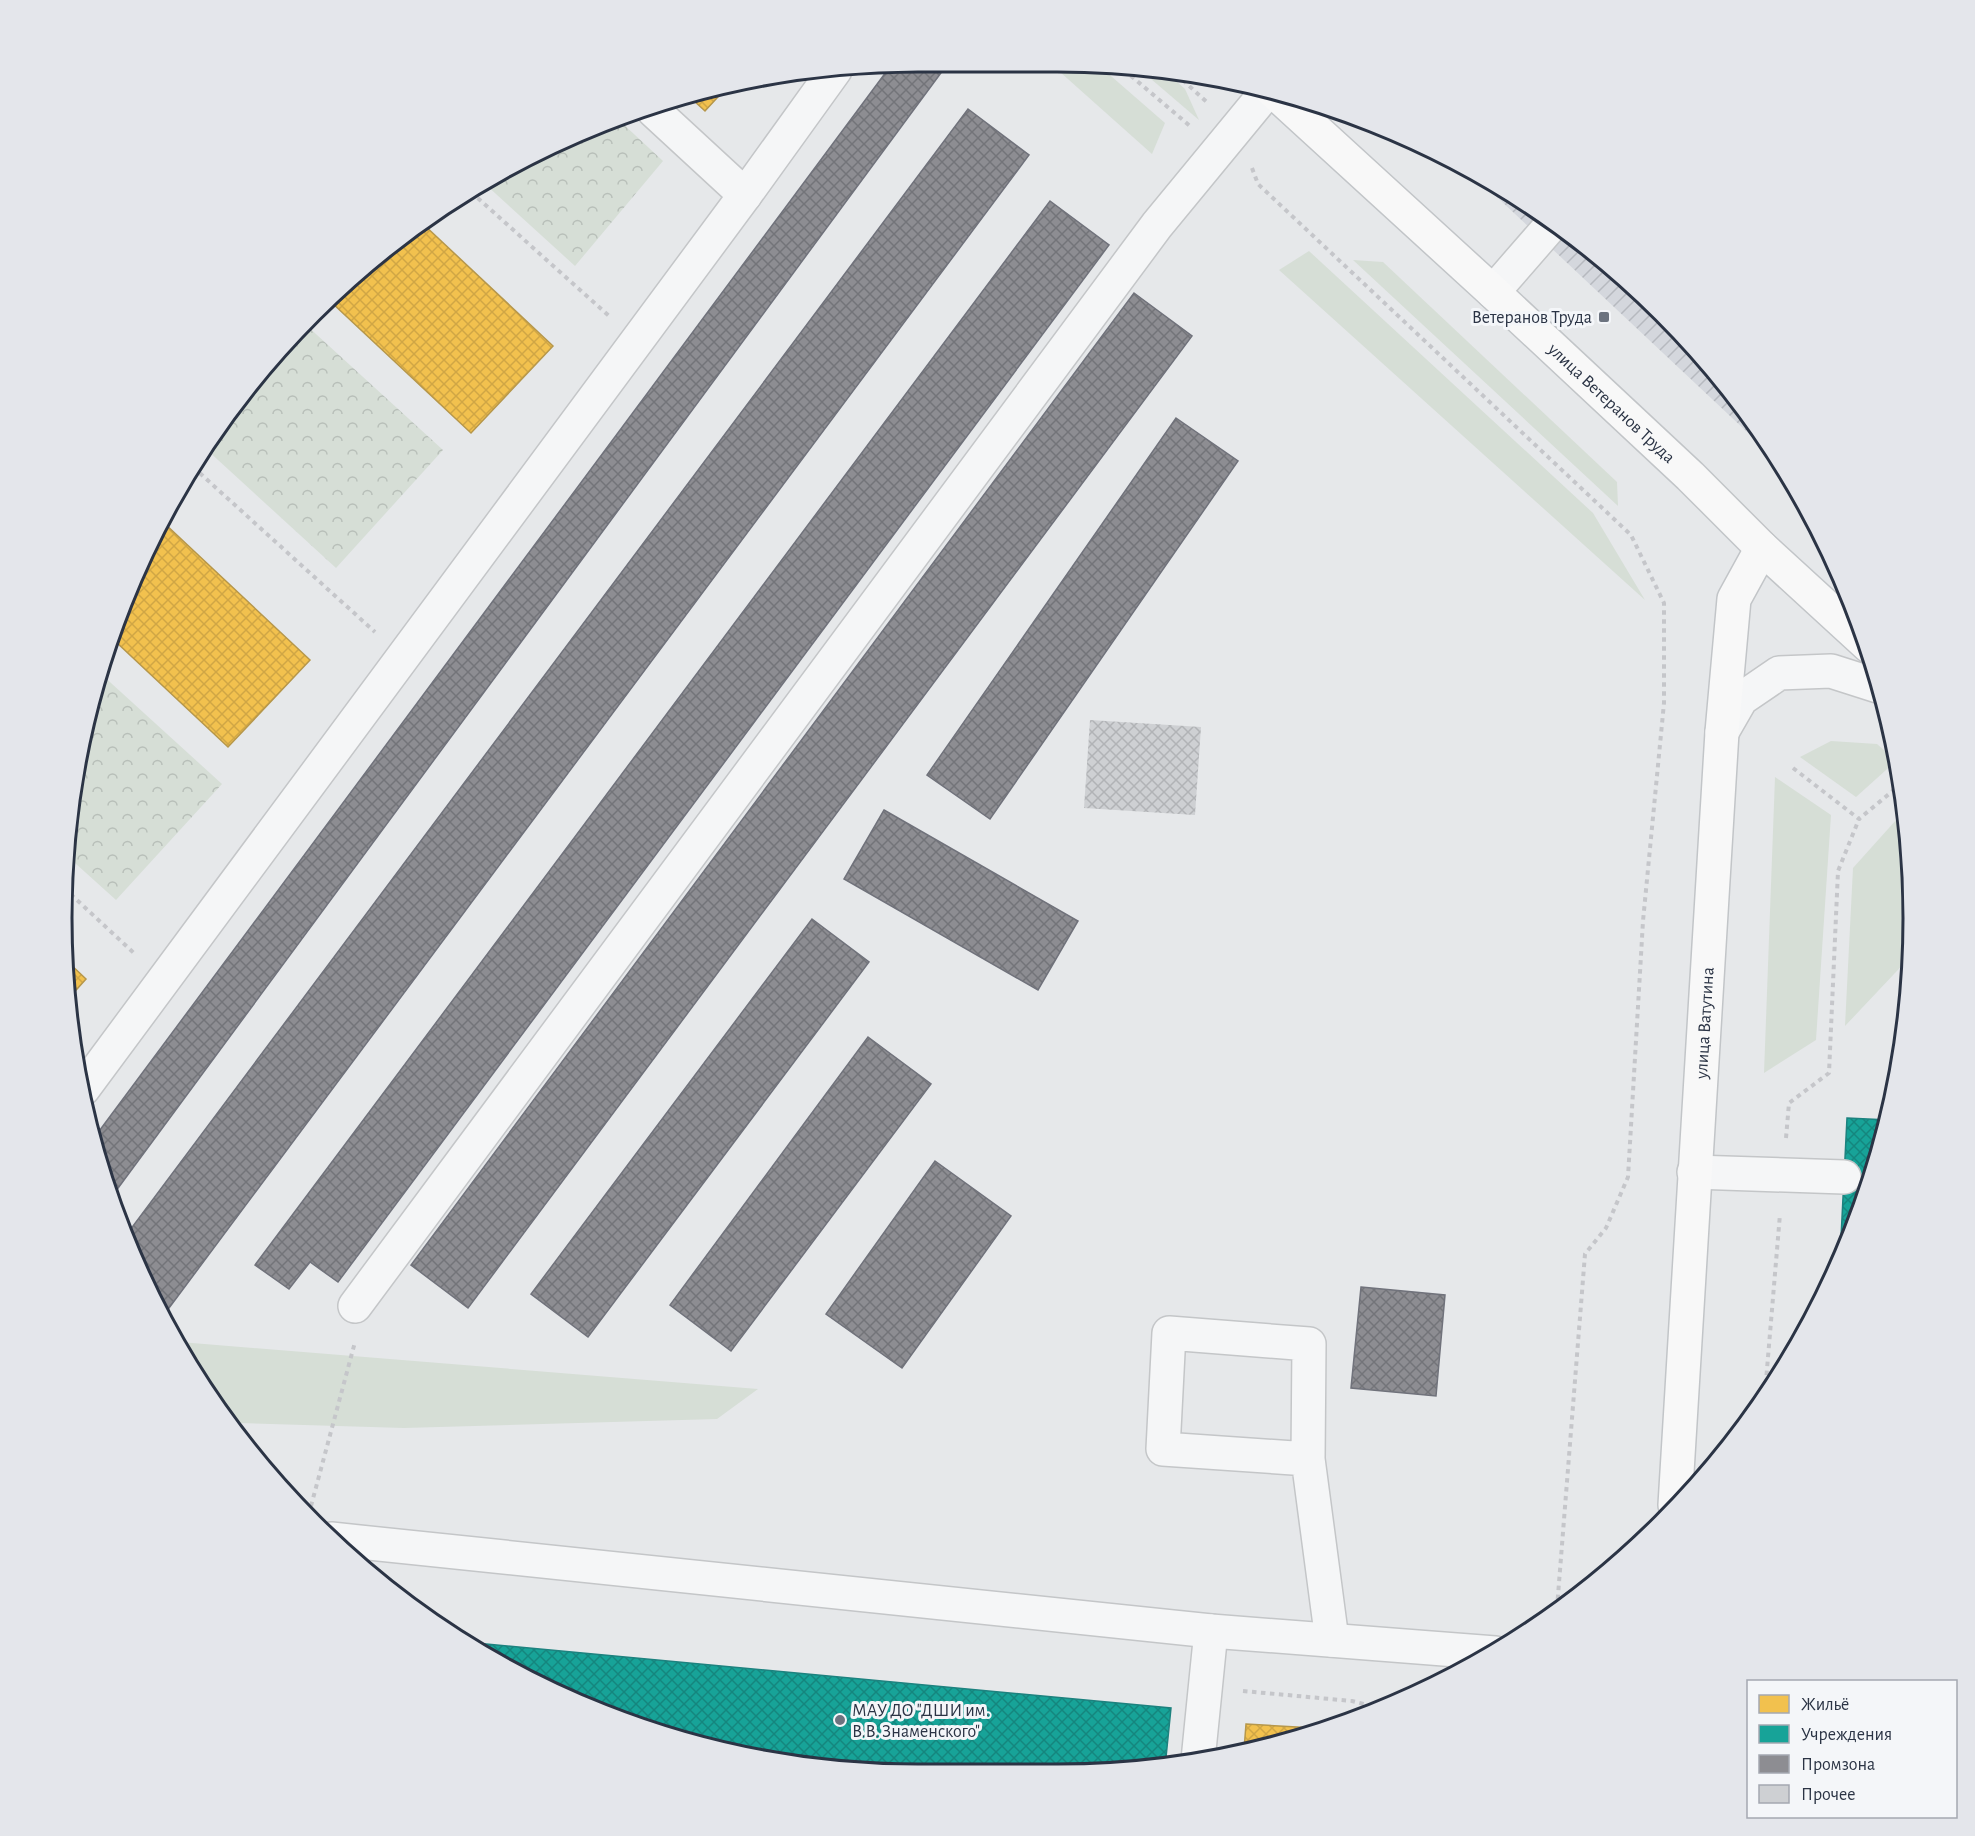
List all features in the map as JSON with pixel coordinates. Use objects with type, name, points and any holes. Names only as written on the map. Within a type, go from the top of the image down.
[{"type":"main road","name":"улица Ветеранов Труда","points":[[1288,105],[1493,292],[1852,631]]},
{"type":"main road","name":"улица Ватутина","points":[[1676,1494],[1722,732],[1734,598],[1762,548]]},
{"type":"street","points":[[88,1082],[830,77]]},
{"type":"street","points":[[355,1306],[1157,225],[1264,98]]},
{"type":"street","points":[[657,114],[745,195]]},
{"type":"street","points":[[1493,292],[1547,229]]},
{"type":"street","points":[[1722,732],[1741,699],[1779,673],[1831,672],[1869,683]]},
{"type":"street","points":[[1695,1172],[1844,1177]]},
{"type":"street","points":[[1308,1459],[1163,1449],[1169,1333],[1310,1344],[1308,1459],[1332,1640]]},
{"type":"street","points":[[346,1541],[1210,1631],[1479,1652]]},
{"type":"street","points":[[1199,1752],[1210,1631]]},
{"type":"path","points":[[1185,82],[1237,130],[1258,184],[1631,535],[1664,603],[1664,703],[1643,921],[1628,1177],[1606,1228],[1585,1254],[1558,1599]]},
{"type":"path","points":[[476,197],[637,341]]},
{"type":"path","points":[[199,473],[402,657]]},
{"type":"path","points":[[1793,768],[1859,819]]},
{"type":"path","points":[[1767,1377],[1789,1103],[1829,1073],[1839,871],[1859,819],[1893,791]]},
{"type":"path","points":[[73,896],[162,981]]},
{"type":"path","points":[[311,1507],[358,1332],[355,1306]]},
{"type":"path","points":[[1205,1687],[1352,1701],[1367,1705]]},
{"type":"shaded area","points":[[1493,193],[1572,247],[1615,282],[1693,360],[1752,436]]},
{"type":"green space","points":[[1060,72],[1109,74],[1165,123],[1152,154]]},
{"type":"green space","points":[[1149,77],[1175,80],[1185,89],[1199,120]]},
{"type":"green space","points":[[624,125],[663,161],[575,266],[490,188],[544,159]]},
{"type":"green space","points":[[1309,251],[1593,513],[1645,600],[1279,270]]},
{"type":"green space","points":[[1353,260],[1383,262],[1617,482],[1618,506]]},
{"type":"green space","points":[[311,329],[443,450],[336,568],[211,454],[247,403],[282,360]]},
{"type":"green space","points":[[107,679],[222,784],[116,900],[74,862],[79,808],[88,753]]},
{"type":"green space","points":[[1831,741],[1877,744],[1887,753],[1889,767],[1856,797],[1800,757]]},
{"type":"green space","points":[[1775,777],[1831,815],[1816,1040],[1764,1073]]},
{"type":"green space","points":[[1897,819],[1903,918],[1901,966],[1845,1026],[1853,868]]},
{"type":"green space","points":[[186,1342],[758,1389],[717,1419],[404,1428],[240,1423]]},
{"type":"building: Жильё","points":[[719,96],[705,111],[695,102]]},
{"type":"building: Жильё","points":[[428,229],[553,346],[471,433],[335,306],[360,282]]},
{"type":"building: Жильё","points":[[168,527],[310,660],[228,747],[118,644],[136,594]]},
{"type":"building: Жильё","points":[[74,967],[86,979],[76,991]]},
{"type":"building: Жильё","points":[[1246,1724],[1302,1727],[1276,1735],[1245,1743]]},
{"type":"building: Учреждения","points":[[1847,1118],[1878,1120],[1858,1190],[1841,1236]]},
{"type":"building: Учреждения","points":[[484,1644],[1171,1708],[1166,1757],[1057,1764],[918,1764],[808,1757],[753,1748],[646,1719],[594,1700],[544,1677]]},
{"type":"building: Промзона","points":[[942,72],[117,1190],[99,1131],[885,73]]},
{"type":"building: Промзона","points":[[968,109],[1029,155],[168,1309],[131,1229]]},
{"type":"building: Промзона","points":[[1050,201],[1109,245],[338,1282],[310,1262],[289,1289],[255,1265]]},
{"type":"building: Промзона","points":[[1134,293],[1192,336],[468,1308],[411,1265]]},
{"type":"building: Промзона","points":[[1176,418],[1238,461],[990,819],[927,775]]},
{"type":"building: Промзона","points":[[884,810],[1078,921],[1038,990],[844,879]]},
{"type":"building: Промзона","points":[[812,919],[869,962],[588,1337],[531,1294]]},
{"type":"building: Промзона","points":[[868,1037],[931,1084],[731,1351],[670,1305]]},
{"type":"building: Промзона","points":[[935,1161],[1011,1216],[902,1368],[826,1314]]},
{"type":"building: Промзона","points":[[1361,1287],[1445,1295],[1436,1396],[1351,1388]]},
{"type":"building: Прочее","points":[[1090,720],[1201,727],[1195,815],[1084,808]]},
{"type":"place","name":"Ветеранов Труда","points":[[1604,317]]},
{"type":"place","name":"МАУ ДО \"ДШИ им. В.В. Знаменского\"","points":[[840,1720]]}]
